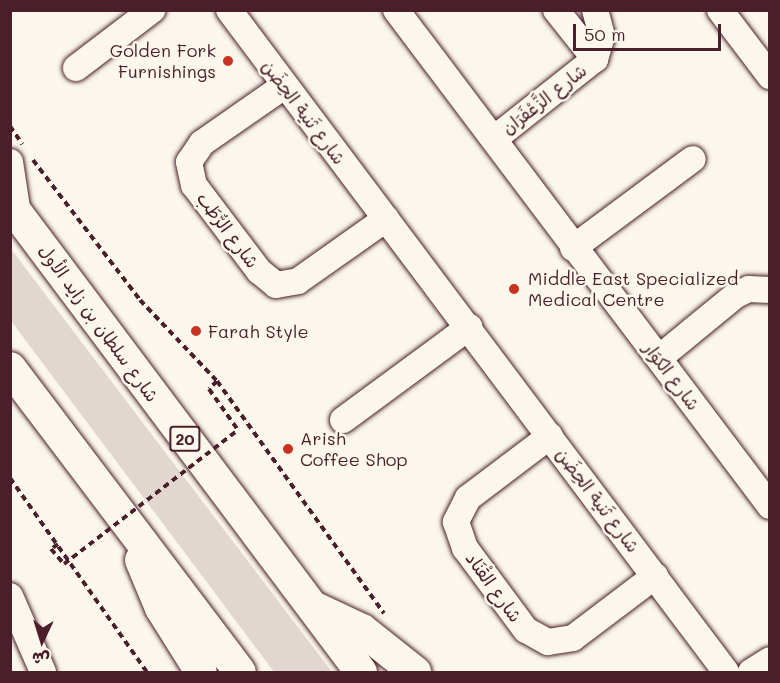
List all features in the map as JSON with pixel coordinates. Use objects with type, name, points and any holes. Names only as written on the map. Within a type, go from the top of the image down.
[{"type":"main road","name":"شارع سلطان بن زايد الأول","points":[[14,209],[308,605],[361,672]]},
{"type":"main road","points":[[10,368],[240,672]]},
{"type":"main road","points":[[123,518],[161,608],[179,672]]},
{"type":"main road","points":[[308,605],[362,630],[415,672]]},
{"type":"main road","points":[[161,608],[201,672]]},
{"type":"street","points":[[76,68],[152,10]]},
{"type":"street","name":"شارع ثَنية الحِضَن","points":[[229,10],[726,672]]},
{"type":"street","name":"شارع الكوَار","points":[[396,10],[573,248],[766,496]]},
{"type":"street","name":"شارع الزَّعْفَرَان","points":[[556,10],[594,59]]},
{"type":"street","name":"شارع الزَّعْفَرَان","points":[[494,139],[594,59],[602,36],[595,10]]},
{"type":"street","points":[[720,10],[770,76]]},
{"type":"street","name":"شارع الرُّطَب","points":[[284,86],[202,143],[189,162],[194,185],[259,271],[276,285],[298,281],[386,219]]},
{"type":"street","points":[[573,248],[693,159]]},
{"type":"street","points":[[10,162],[14,209]]},
{"type":"street","points":[[659,358],[736,295],[749,289],[770,290]]},
{"type":"street","points":[[343,420],[469,327]]},
{"type":"street","name":"شارع القْنَاد","points":[[550,436],[468,498],[456,522],[465,548],[526,630],[548,642],[573,638],[655,576]]},
{"type":"street","points":[[10,596],[29,659]]},
{"type":"path","points":[[10,126],[140,300],[217,381],[385,614]]},
{"type":"path","points":[[58,544],[51,549],[64,564],[238,430],[208,389],[217,381]]},
{"type":"path","points":[[10,478],[147,672]]},
{"type":"shaded area","points":[[11,249],[332,672],[274,672],[11,321]]},
{"type":"place","name":"Golden Fork Furnishings","points":[[228,61]]},
{"type":"place","name":"Middle East Specialized Medical Centre","points":[[514,289]]},
{"type":"place","name":"Farah Style","points":[[196,331]]},
{"type":"place","name":"Arish Coffee Shop","points":[[288,449]]}]
